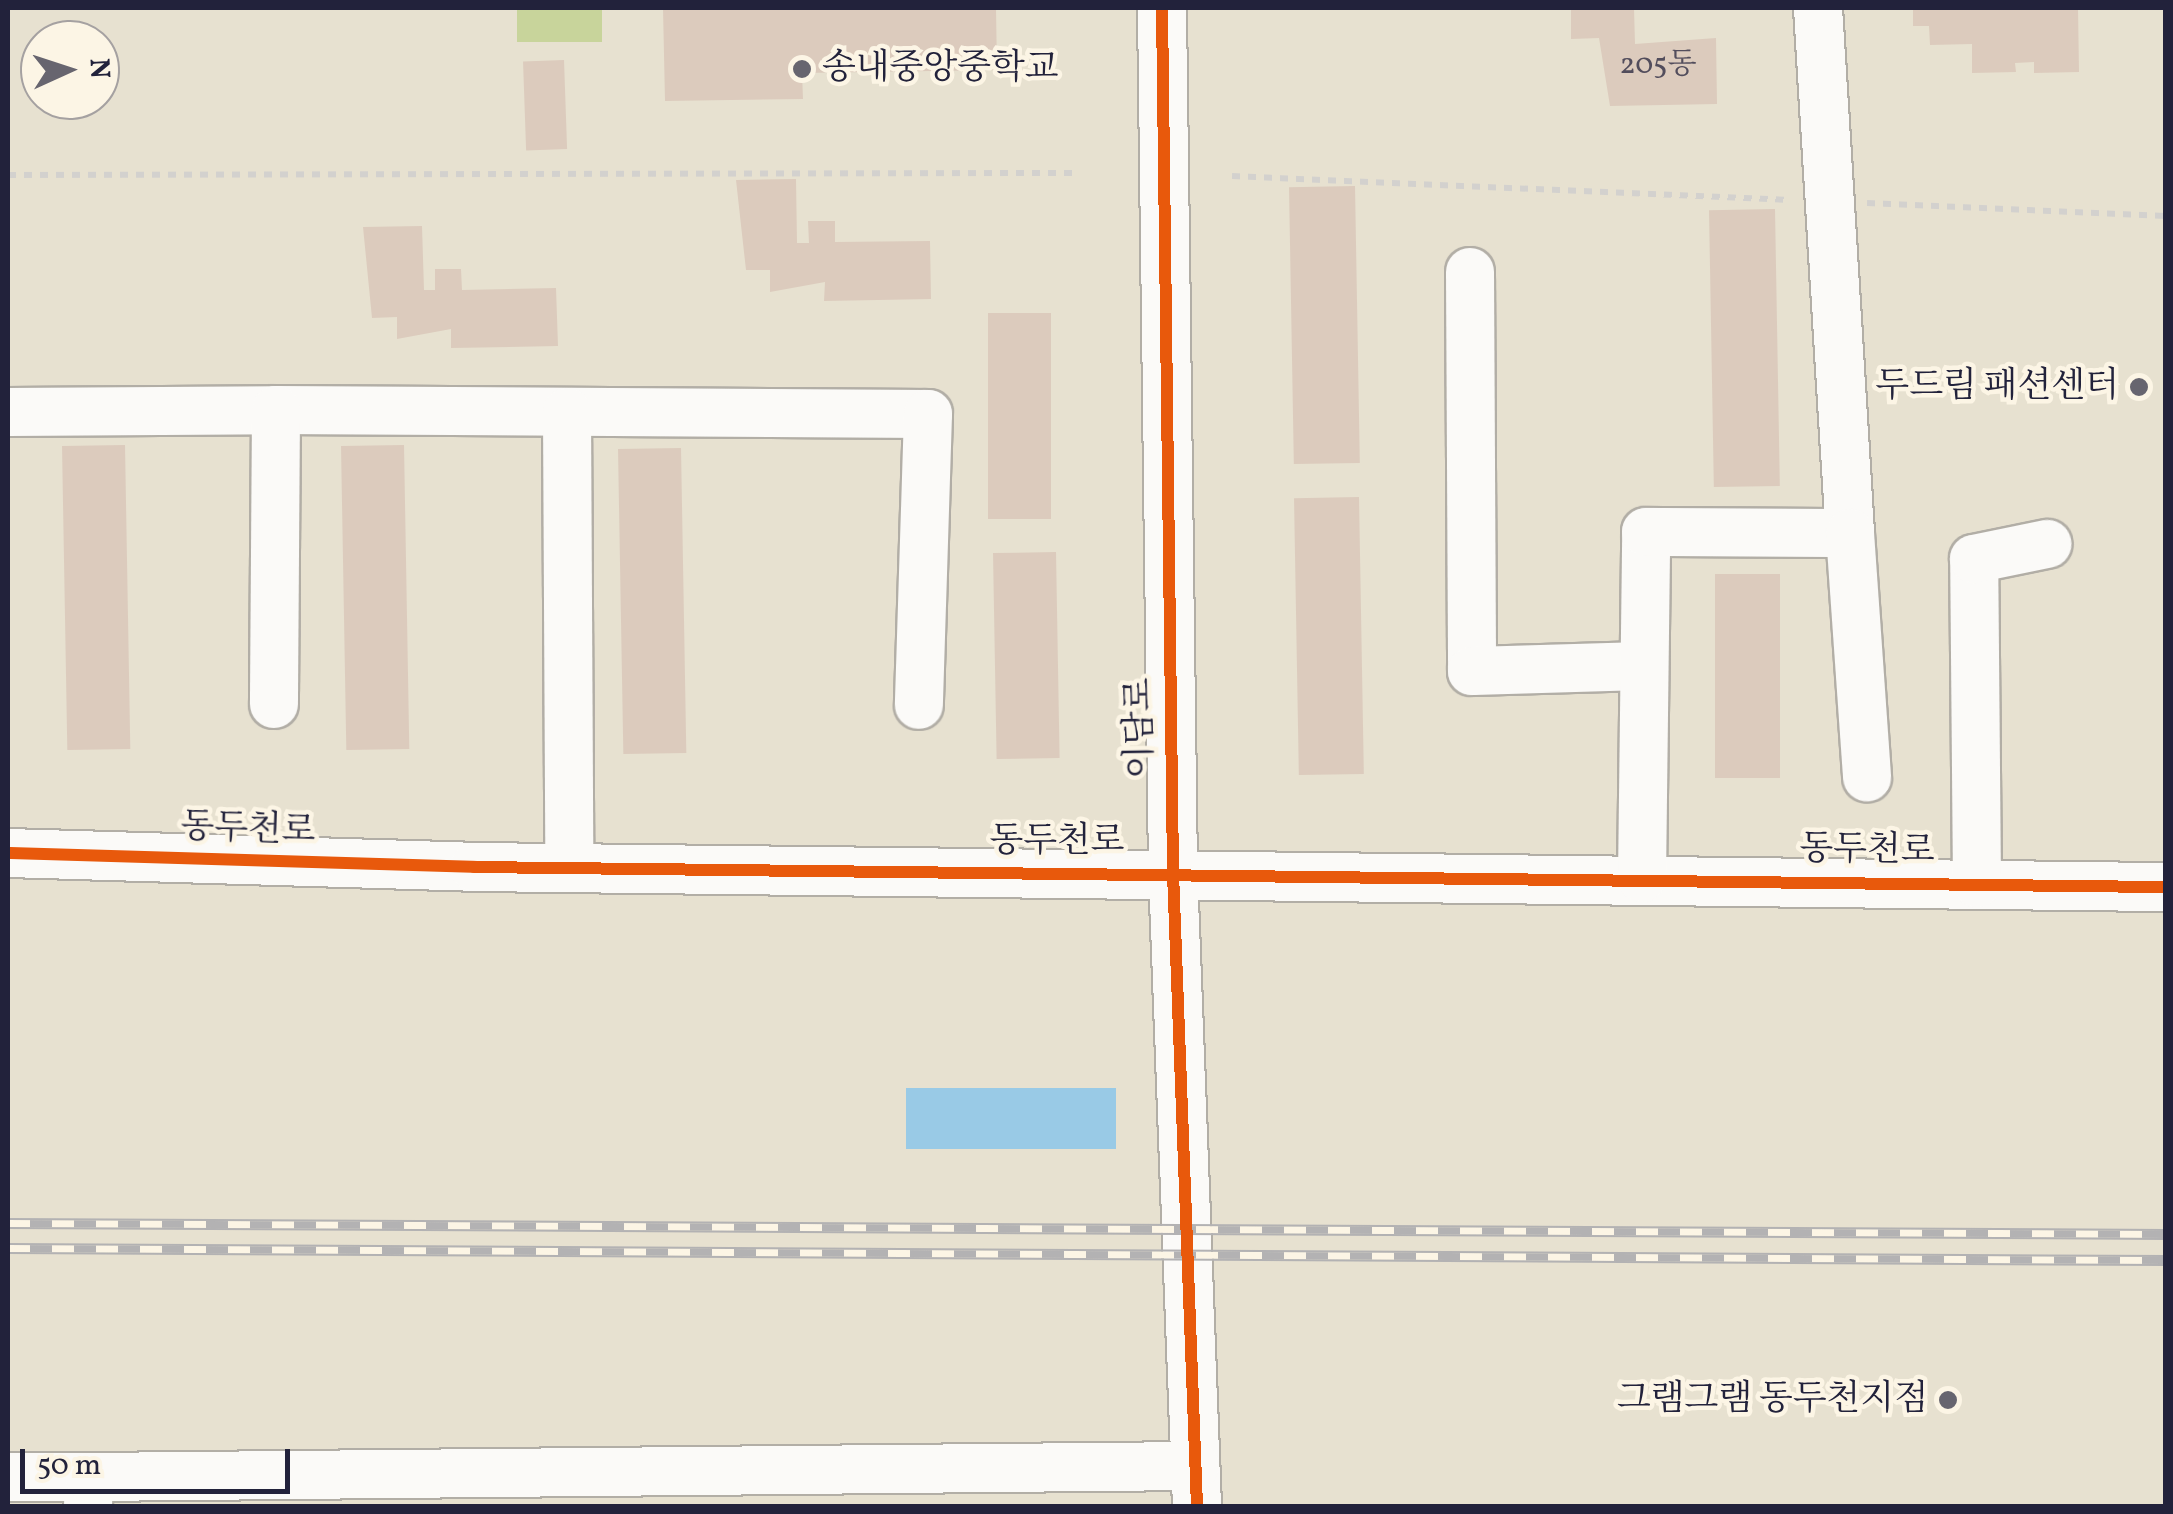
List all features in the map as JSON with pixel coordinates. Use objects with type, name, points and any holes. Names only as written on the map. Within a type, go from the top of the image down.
[{"type":"street","name":"이담로","points":[[1162,8],[1173,873],[1196,1486]]},
{"type":"street","points":[[1818,8],[1867,777]]},
{"type":"street","points":[[1470,272],[1472,671],[1644,666]]},
{"type":"street","points":[[274,704],[276,410]]},
{"type":"street","points":[[8,412],[928,414],[920,705]]},
{"type":"street","points":[[567,412],[569,868]]},
{"type":"street","points":[[1642,878],[1646,532],[1850,532]]},
{"type":"street","points":[[1977,884],[1974,559],[2047,544]]},
{"type":"street","name":"동두천로","points":[[8,853],[569,868],[2166,886]]},
{"type":"street","points":[[8,1477],[89,1492],[1196,1486]]},
{"type":"path","points":[[8,176],[1078,173]]},
{"type":"path","points":[[1232,176],[2166,216]]},
{"type":"green space","points":[[517,8],[602,8],[602,42],[517,42]]},
{"type":"water","points":[[906,1088],[1116,1088],[1116,1149],[906,1149]]},
{"type":"building","points":[[663,8],[996,8],[997,70],[802,73],[803,99],[665,101]]},
{"type":"building","points":[[1571,8],[1634,8],[1635,44],[1716,38],[1717,104],[1610,106],[1599,38],[1571,39]]},
{"type":"building","points":[[1913,8],[2078,8],[2079,72],[2034,73],[2034,62],[2015,63],[2016,72],[1972,73],[1972,44],[1930,45],[1929,26],[1913,26]]},
{"type":"building","points":[[564,60],[567,149],[526,150],[523,61]]},
{"type":"building","points":[[796,179],[797,243],[809,243],[808,221],[835,221],[835,242],[930,241],[931,299],[824,301],[825,282],[770,292],[770,270],[746,270],[736,180]]},
{"type":"building","points":[[1355,186],[1360,463],[1294,464],[1289,187]]},
{"type":"building","points":[[1775,209],[1780,486],[1714,487],[1709,210]]},
{"type":"building","points":[[422,226],[424,290],[435,290],[435,269],[461,269],[462,290],[556,288],[558,346],[451,348],[451,329],[397,339],[397,317],[372,318],[363,227]]},
{"type":"building","points":[[988,313],[1051,313],[1051,519],[988,519]]},
{"type":"building","points":[[125,445],[130,749],[67,750],[62,446]]},
{"type":"building","points":[[404,445],[409,749],[346,750],[341,446]]},
{"type":"building","points":[[681,448],[686,753],[623,754],[618,449]]},
{"type":"building","points":[[1359,497],[1364,774],[1299,775],[1294,498]]},
{"type":"building","points":[[1056,552],[1060,758],[997,759],[993,553]]},
{"type":"building","points":[[1715,574],[1780,574],[1780,778],[1715,778]]},
{"type":"railway","points":[[8,1223],[2166,1234]]},
{"type":"railway","points":[[8,1248],[2166,1260]]},
{"type":"cycle path","points":[[1162,8],[1173,873],[1197,1506]]},
{"type":"cycle path","points":[[8,853],[474,867],[2166,887]]},
{"type":"place","name":"송내중앙중학교","points":[[802,69]]},
{"type":"place","name":"두드림 패션센터","points":[[2139,387]]},
{"type":"place","name":"그램그램 동두천지점","points":[[1948,1400]]}]
